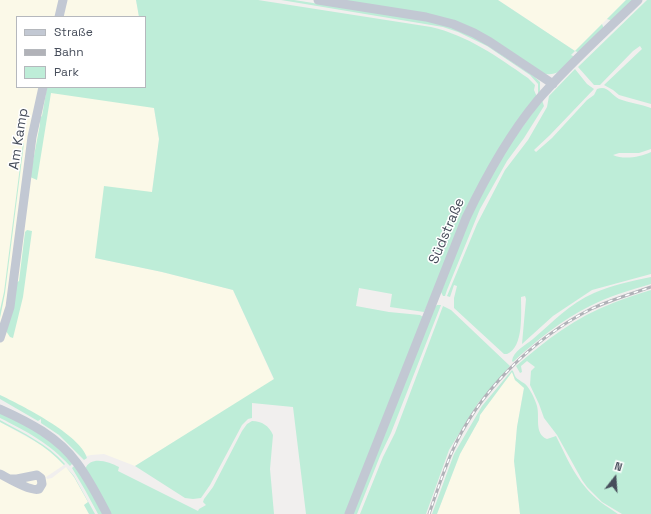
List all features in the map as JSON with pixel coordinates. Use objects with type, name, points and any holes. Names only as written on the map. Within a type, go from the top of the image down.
[{"type":"street","points":[[59,16],[63,0]]},
{"type":"street","points":[[318,0],[426,17],[453,24],[490,42],[553,84]]},
{"type":"street","name":"Südstraße","points":[[349,514],[454,247],[478,192],[502,149],[536,102],[638,0]]},
{"type":"street","name":"Am Kamp","points":[[0,338],[10,307],[32,137],[43,88]]},
{"type":"street","points":[[0,408],[43,432],[66,449],[80,467],[107,514]]},
{"type":"street","points":[[0,474],[10,479]]},
{"type":"shaded area","points":[[0,0],[136,0],[139,16],[16,16],[16,88],[145,88],[154,108],[159,139],[152,192],[95,258],[162,272],[233,290],[274,380],[135,466],[104,454],[87,456],[73,440],[59,429],[0,395]]},
{"type":"shaded area","points":[[498,0],[626,0],[575,51]]},
{"type":"shaded area","points":[[512,372],[515,380],[524,387],[517,427],[514,461],[520,514],[437,514],[460,454],[479,420],[480,415]]},
{"type":"shaded area","points":[[0,422],[43,446],[64,465],[46,477],[47,479],[52,478],[66,467],[74,477],[88,502],[84,505],[89,514],[0,514]]},
{"type":"green space","points":[[136,0],[258,0],[431,27],[470,41],[505,62],[528,78],[535,85],[534,90],[537,97],[500,147],[424,312],[390,307],[392,294],[359,288],[356,306],[389,312],[420,315],[423,317],[346,514],[306,514],[293,407],[252,403],[252,418],[248,419],[242,425],[210,485],[201,498],[185,498],[135,466],[274,379],[233,290],[162,272],[95,258],[104,186],[152,192],[159,139],[154,108],[51,93],[37,180],[30,177],[40,124],[39,118],[42,116],[47,88],[146,88],[146,16],[139,16]]},
{"type":"green space","points":[[281,0],[294,0],[434,22],[448,26],[474,36],[535,77],[540,82],[540,92],[539,94],[538,93],[538,84],[530,75],[487,46],[458,32],[443,27]]},
{"type":"green space","points":[[336,0],[498,0],[575,51],[571,55],[575,57],[557,73],[542,73],[475,30]]},
{"type":"green space","points":[[626,0],[634,0],[613,21],[607,19]]},
{"type":"green space","points":[[647,0],[651,0],[651,104],[619,95],[604,85],[642,49],[640,46],[633,51],[600,85],[594,85],[578,67]]},
{"type":"green space","points":[[602,24],[604,29],[580,53],[575,51]]},
{"type":"green space","points":[[575,69],[587,84],[594,89],[534,150],[536,152],[552,138],[587,100],[594,95],[597,89],[604,88],[619,99],[651,108],[651,149],[639,153],[619,153],[613,155],[617,157],[632,157],[651,152],[651,274],[592,290],[553,316],[522,344],[526,299],[525,296],[521,297],[519,337],[512,350],[507,354],[504,354],[454,308],[454,298],[457,286],[454,285],[450,297],[447,296],[477,224],[505,170],[528,140],[547,107],[549,96]]},
{"type":"green space","points":[[542,100],[544,106],[524,138],[507,161],[480,209],[445,296],[443,296],[441,292],[469,219],[505,151]]},
{"type":"green space","points":[[23,143],[5,293],[0,318],[0,310],[4,292]]},
{"type":"green space","points":[[27,230],[32,231],[23,297],[13,338],[10,337],[6,331],[16,283],[19,281],[25,232]]},
{"type":"green space","points":[[651,277],[651,284],[605,299],[560,324],[513,362],[512,361],[513,357],[520,348],[585,297],[608,288]]},
{"type":"green space","points":[[651,290],[651,514],[622,514],[602,502],[587,487],[557,435],[544,418],[530,385],[531,371],[535,367],[527,361],[521,366],[522,372],[520,373],[516,366],[550,338],[586,315],[618,301]]},
{"type":"green space","points":[[437,305],[441,305],[391,433],[380,456],[357,514],[352,514],[435,307]]},
{"type":"green space","points":[[443,306],[451,310],[510,366],[478,403],[449,450],[426,514],[360,514],[383,457],[395,433]]},
{"type":"green space","points":[[512,370],[516,377],[527,386],[534,398],[538,410],[538,425],[540,433],[547,439],[556,436],[581,482],[597,499],[618,514],[520,514],[514,461],[517,427],[524,388],[515,380],[512,372],[480,415],[479,420],[460,454],[437,514],[432,514],[454,454],[482,406]]},
{"type":"green space","points":[[0,395],[35,413],[62,431],[74,440],[82,449],[87,458],[84,460],[59,435],[41,423],[41,419],[38,421],[0,399]]},
{"type":"green space","points":[[0,412],[21,422],[53,443],[73,463],[70,466],[46,444],[0,418]]},
{"type":"green space","points":[[0,420],[43,445],[65,464],[64,465],[42,446],[0,422]]},
{"type":"green space","points":[[252,421],[265,425],[273,435],[270,469],[274,514],[110,514],[85,469],[91,462],[100,461],[110,463],[119,467],[118,471],[198,511],[206,505],[203,502],[204,499],[213,487],[242,431],[247,424]]},
{"type":"green space","points":[[75,465],[104,514],[98,514],[72,468]]},
{"type":"green space","points":[[66,467],[74,476],[95,514],[89,514],[84,505],[88,502],[74,477]]},
{"type":"railway","points":[[429,514],[448,461],[462,431],[491,389],[509,370],[528,352],[569,321],[598,306],[651,287]]}]
